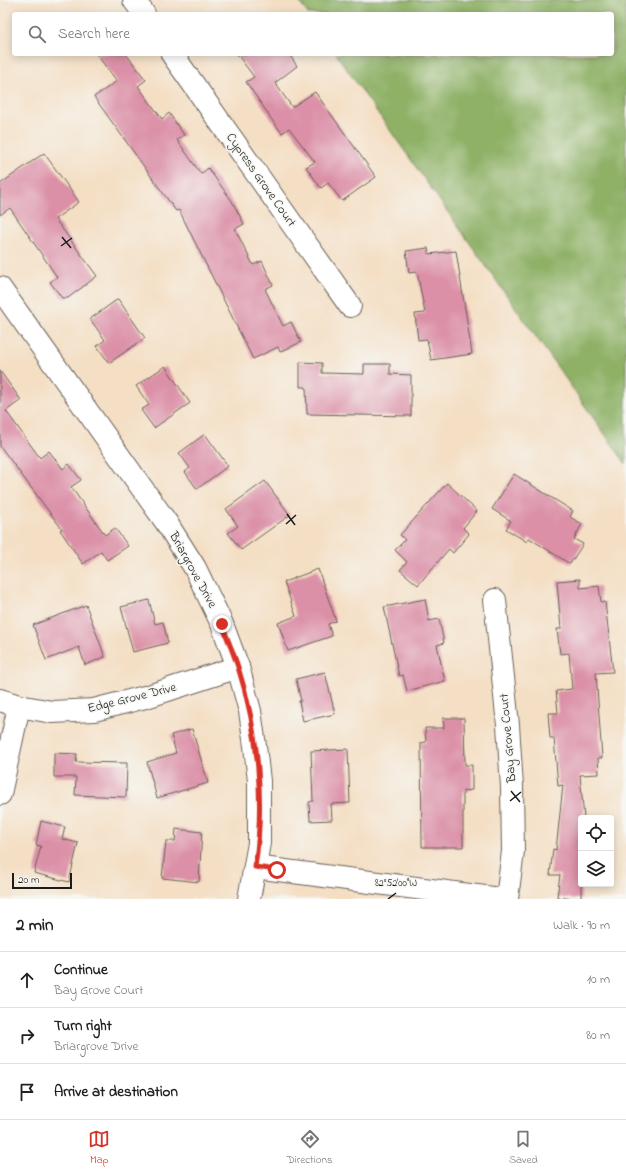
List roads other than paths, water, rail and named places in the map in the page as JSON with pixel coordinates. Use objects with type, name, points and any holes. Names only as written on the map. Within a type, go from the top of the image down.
[{"type":"street","points":[[134,0],[143,12]]},
{"type":"street","name":"Cypress Grove Court","points":[[173,56],[350,306]]},
{"type":"street","name":"Briargrove Drive","points":[[0,288],[166,522],[195,568],[222,624],[238,667],[250,711],[259,781],[259,843],[249,899]]},
{"type":"street","name":"Bay Grove Court","points":[[495,600],[508,725],[512,787],[513,851],[507,899]]},
{"type":"street","name":"Edge Grove Drive","points":[[9,703],[52,712],[94,710],[149,696],[238,667]]},
{"type":"street","points":[[0,794],[9,703]]},
{"type":"street","points":[[255,867],[500,899]]}]
